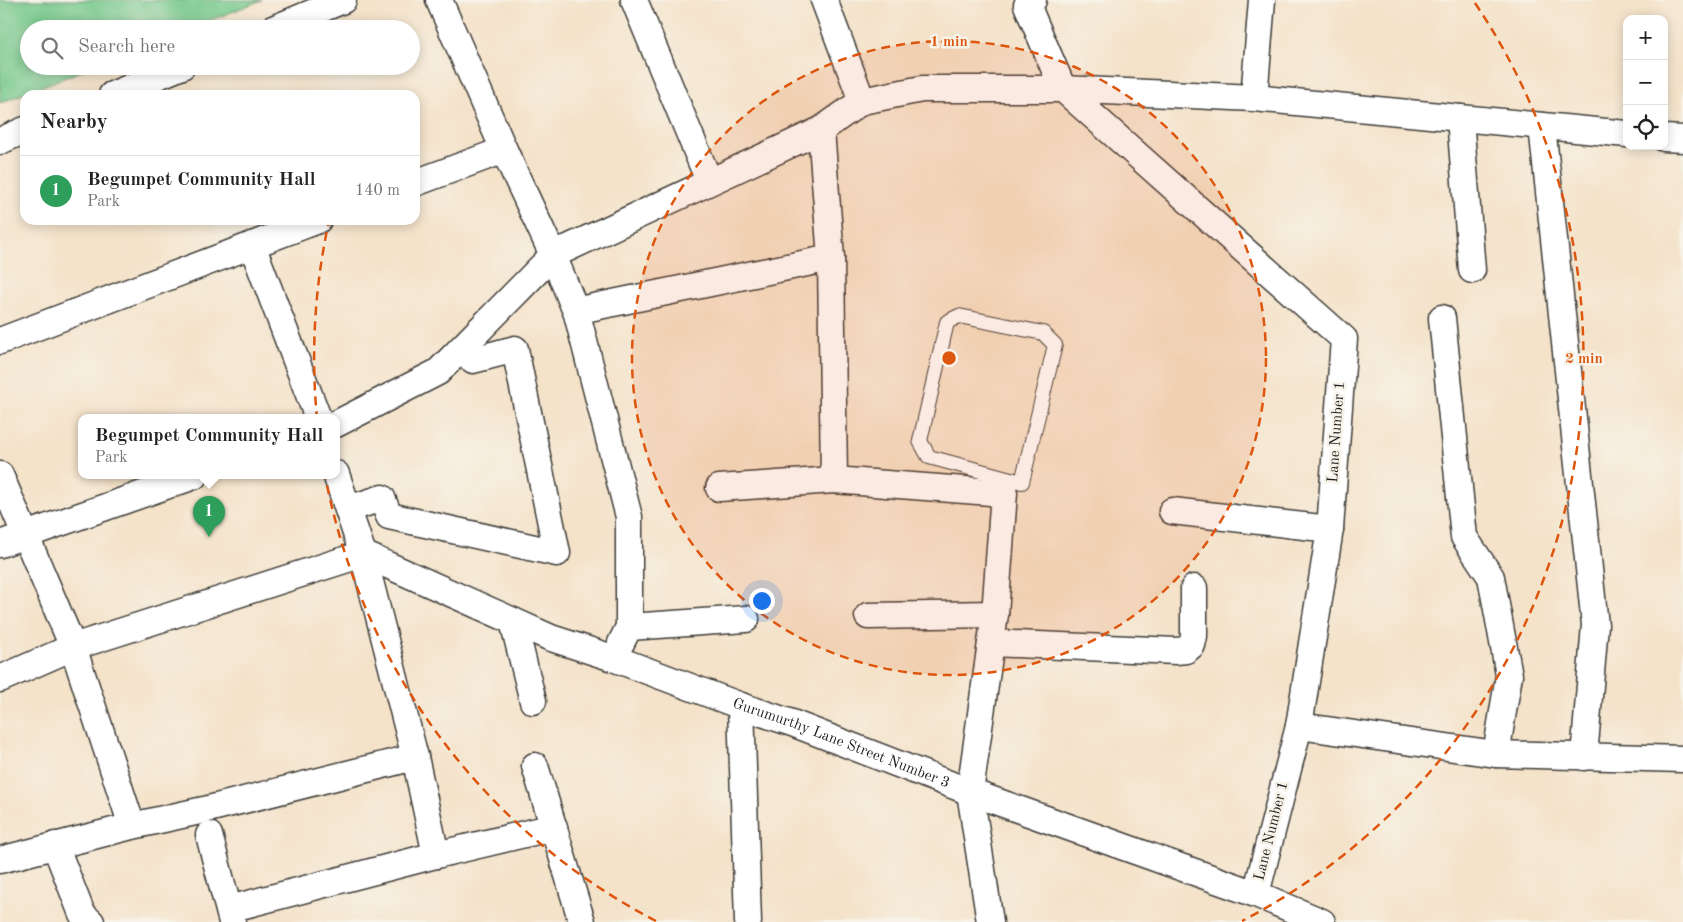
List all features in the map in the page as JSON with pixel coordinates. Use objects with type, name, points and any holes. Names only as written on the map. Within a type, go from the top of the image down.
[{"type":"street","points":[[295,20],[344,0]]},
{"type":"street","points":[[439,0],[504,150],[553,255],[577,314],[629,517],[629,628],[613,658]]},
{"type":"street","points":[[634,0],[709,181]]},
{"type":"street","points":[[824,0],[862,101]]},
{"type":"street","points":[[1254,98],[1262,0]]},
{"type":"street","points":[[1029,2],[1064,89]]},
{"type":"street","points":[[124,90],[160,75]]},
{"type":"street","points":[[340,422],[438,372],[553,255],[821,130],[862,101],[922,89],[1064,89],[1254,98],[1623,134]]},
{"type":"street","name":"Lane Number 1","points":[[1064,89],[1344,339],[1330,529],[1299,726],[1256,894]]},
{"type":"street","points":[[1460,118],[1472,270]]},
{"type":"street","points":[[1542,126],[1595,625],[1584,757]]},
{"type":"street","points":[[821,130],[831,258],[834,480]]},
{"type":"street","points":[[0,141],[20,132]]},
{"type":"street","points":[[1668,138],[1683,139]]},
{"type":"street","points":[[420,181],[504,150]]},
{"type":"street","points":[[0,341],[305,225]]},
{"type":"street","points":[[252,245],[316,414]]},
{"type":"street","points":[[589,308],[831,258]]},
{"type":"street","points":[[1442,318],[1464,537],[1491,577],[1509,675],[1496,754]]},
{"type":"street","points":[[348,509],[382,498],[389,516],[557,553],[515,349],[473,360],[460,350]]},
{"type":"street","points":[[0,475],[72,647],[132,826]]},
{"type":"street","points":[[0,544],[185,479]]},
{"type":"street","points":[[338,479],[363,554],[415,757],[436,855]]},
{"type":"street","points":[[719,488],[834,480],[1008,486],[995,614],[970,792],[990,922]]},
{"type":"street","points":[[1172,511],[1330,529]]},
{"type":"street","points":[[0,679],[72,647],[363,554]]},
{"type":"street","name":"Gurumurthy Lane Street Number 3","points":[[363,554],[551,638],[613,658],[792,723],[970,792],[1256,894],[1306,919]]},
{"type":"street","points":[[991,644],[1186,650],[1192,645],[1194,636],[1194,588]]},
{"type":"street","points":[[868,616],[995,614]]},
{"type":"street","points":[[629,628],[746,619]]},
{"type":"street","points":[[513,621],[533,701]]},
{"type":"street","points":[[741,706],[748,922]]},
{"type":"street","points":[[1299,726],[1496,754],[1683,759]]},
{"type":"street","points":[[0,860],[415,757]]},
{"type":"street","points":[[534,766],[582,922]]},
{"type":"street","points":[[209,835],[231,915],[436,855],[554,827]]},
{"type":"street","points":[[55,846],[82,914],[91,922]]},
{"type":"lane","points":[[959,316],[1043,333],[1055,345],[1022,482],[1008,486],[929,457],[920,441],[947,322],[959,316]]},
{"type":"green space","points":[[0,0],[262,0],[212,20],[20,20],[20,75],[71,75],[33,90],[20,90],[20,95],[0,103]]},
{"type":"place","name":"Begumpet Community Hall","points":[[209,537]]}]
